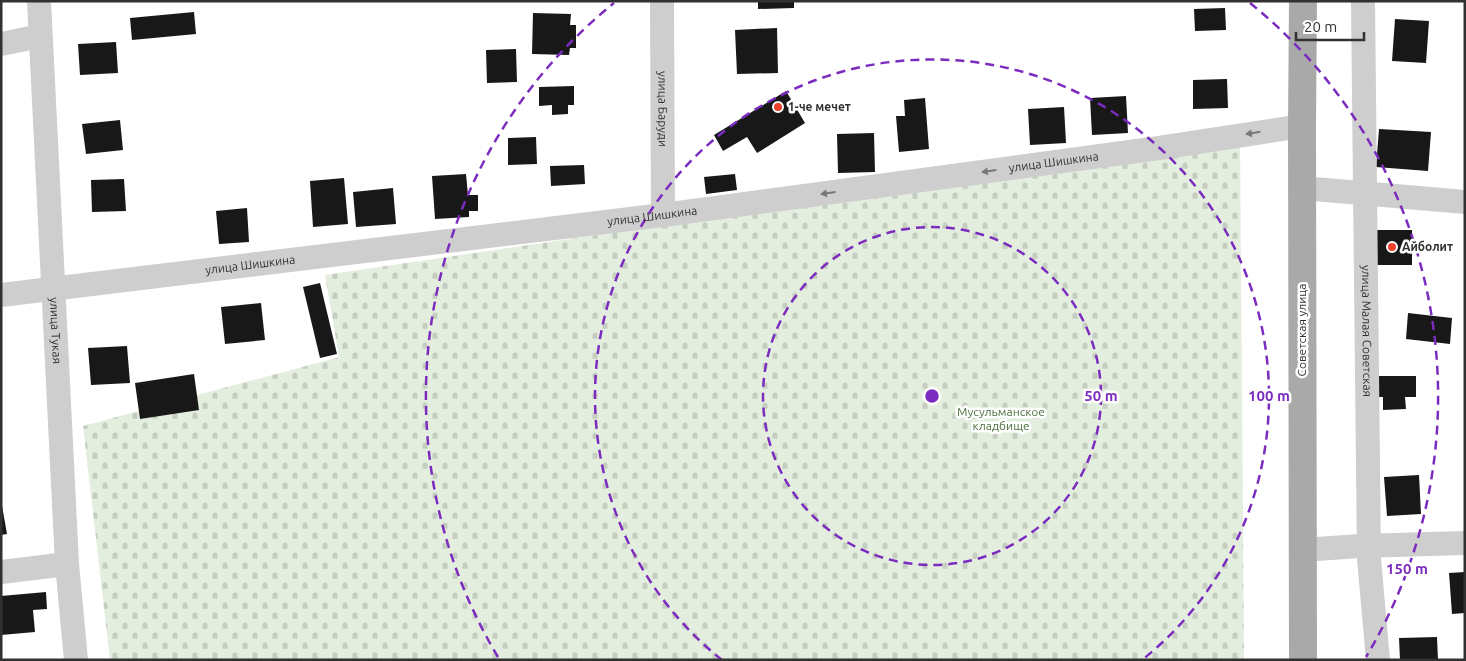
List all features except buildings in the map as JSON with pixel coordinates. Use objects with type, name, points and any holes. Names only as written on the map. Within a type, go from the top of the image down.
[{"type":"main road","name":"Советская улица","points":[[1303,1],[1303,660]]},
{"type":"street","name":"улица Тукая","points":[[39,1],[67,564],[76,660]]},
{"type":"street","name":"улица Баруди","points":[[662,1],[662,215]]},
{"type":"street","name":"улица Малая Советская","points":[[1364,1],[1369,546],[1378,660]]},
{"type":"street","points":[[1,44],[40,36]]},
{"type":"street","name":"улица Шишкина","points":[[1,295],[662,215],[1159,148],[1302,126]]},
{"type":"street","points":[[1302,188],[1465,202]]},
{"type":"street","points":[[1302,550],[1465,543]]},
{"type":"street","points":[[1,572],[67,564]]},
{"type":"green space","name":"Мусульманское кладбище","points":[[1240,140],[1244,660],[110,660],[83,426],[339,357],[325,275]]},
{"type":"place","name":"1-че мечет","points":[[778,107]]},
{"type":"place","name":"Айболит","points":[[1392,247]]}]
